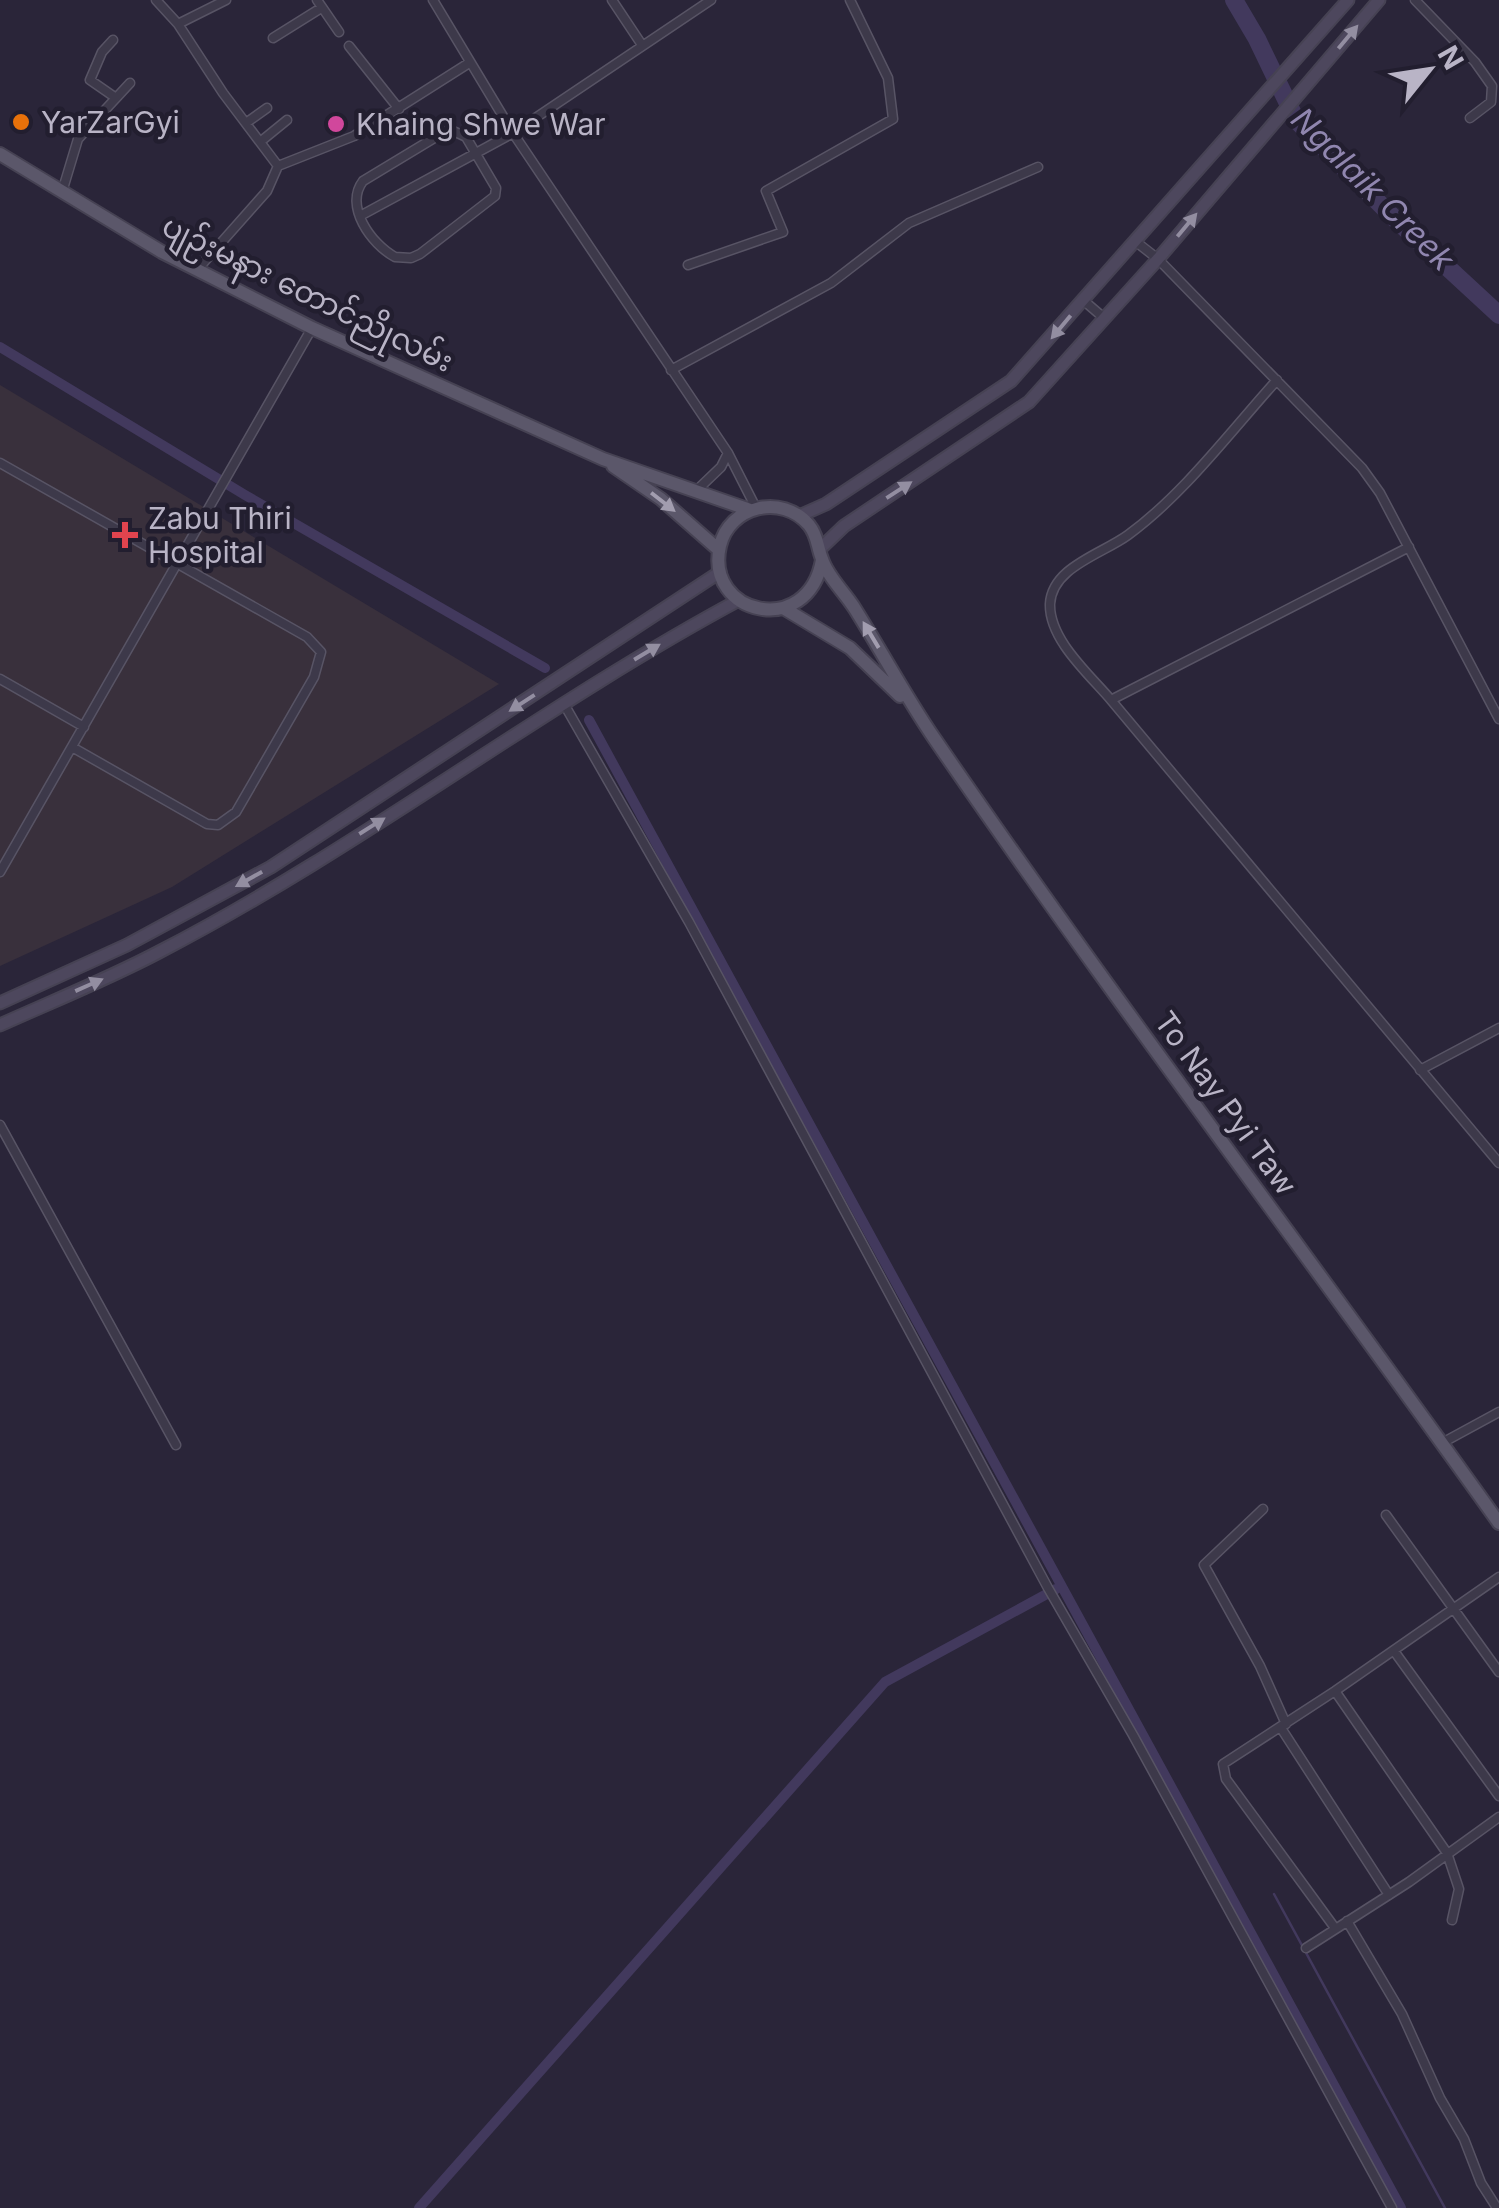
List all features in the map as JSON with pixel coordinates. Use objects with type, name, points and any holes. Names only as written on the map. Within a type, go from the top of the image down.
[{"type":"main road","points":[[799,516],[842,494],[1011,380],[1348,0]]},
{"type":"main road","points":[[753,509],[734,521],[724,534],[719,550],[720,572],[729,591],[739,600],[761,610],[785,608],[811,590],[821,554],[844,526],[1030,402],[1379,0]]},
{"type":"main road","name":"ပျဉ်းမနား တောင်ညိုလမ်း","points":[[0,154],[196,271],[312,328],[603,459]]},
{"type":"main road","points":[[603,459],[753,509],[777,507],[799,516],[809,525],[821,554],[916,712]]},
{"type":"main road","points":[[603,459],[661,500],[719,550]]},
{"type":"main road","points":[[0,1003],[127,944],[271,867],[720,572]]},
{"type":"main road","points":[[0,1025],[159,953],[201,929],[739,600]]},
{"type":"main road","points":[[785,608],[850,648],[916,712]]},
{"type":"main road","name":"To Nay Pyi Taw","points":[[916,712],[1012,852],[1499,1523]]},
{"type":"street","points":[[156,0],[178,24],[278,166]]},
{"type":"street","points":[[178,24],[226,0]]},
{"type":"street","points":[[433,0],[513,133],[728,453],[753,509]]},
{"type":"street","points":[[612,0],[642,45]]},
{"type":"street","points":[[360,216],[513,133],[709,0]]},
{"type":"street","points":[[688,264],[782,232],[766,191],[892,119],[888,78],[850,0]]},
{"type":"street","points":[[1416,0],[1475,62],[1492,86],[1490,102],[1470,118]]},
{"type":"street","points":[[273,38],[320,4],[339,32]]},
{"type":"street","points":[[113,40],[102,52],[90,80],[116,98]]},
{"type":"street","points":[[349,46],[399,108]]},
{"type":"street","points":[[196,271],[267,191],[278,166],[354,136],[469,62]]},
{"type":"street","points":[[62,192],[78,138],[130,84]]},
{"type":"street","points":[[246,123],[267,108]]},
{"type":"street","points":[[260,142],[287,120]]},
{"type":"street","points":[[442,130],[460,132],[496,188],[495,196],[420,254],[400,259],[388,254],[360,216],[354,198],[362,182],[442,130]]},
{"type":"street","points":[[671,370],[831,283],[910,222],[1038,167]]},
{"type":"street","points":[[1135,242],[1158,259],[1362,468],[1409,547],[1499,719]]},
{"type":"street","points":[[1083,300],[1104,318]]},
{"type":"street","points":[[0,872],[312,328]]},
{"type":"street","points":[[1277,380],[1154,515],[1125,538],[1082,562],[1054,588],[1050,604],[1052,621],[1060,638],[1111,700],[1499,1164]]},
{"type":"street","points":[[697,490],[721,467],[728,453]]},
{"type":"street","points":[[0,463],[314,643],[321,658],[314,677],[236,812],[218,825],[208,824],[72,747]]},
{"type":"street","points":[[1111,700],[1409,547]]},
{"type":"street","points":[[0,680],[84,727]]},
{"type":"street","points":[[564,704],[689,922],[1050,1590],[1134,1735],[1392,2208]]},
{"type":"street","points":[[1420,1070],[1499,1028]]},
{"type":"street","points":[[0,1125],[176,1445]]},
{"type":"street","points":[[1442,1443],[1499,1412]]},
{"type":"street","points":[[1263,1509],[1204,1565],[1260,1666],[1284,1726],[1388,1895]]},
{"type":"street","points":[[1386,1515],[1499,1672]]},
{"type":"street","points":[[1335,1928],[1222,1772],[1226,1761],[1284,1726],[1499,1576]]},
{"type":"street","points":[[1394,1650],[1499,1796]]},
{"type":"street","points":[[1335,1691],[1447,1853],[1459,1889],[1452,1920]]},
{"type":"street","points":[[1306,1948],[1499,1817]]},
{"type":"street","points":[[1347,1921],[1402,2014],[1440,2098],[1464,2139],[1481,2183],[1497,2208]]},
{"type":"shaded area","name":"Zabu Thiri Hospital","points":[[0,385],[499,684],[172,887],[0,966]]},
{"type":"waterway","name":"Ngalaik Creek","points":[[1234,0],[1296,120],[1499,315]]},
{"type":"waterway","points":[[0,347],[245,495],[545,668]]},
{"type":"waterway","points":[[589,720],[1401,2208]]},
{"type":"waterway","points":[[419,2208],[885,1682],[1056,1589]]},
{"type":"waterway","points":[[1274,1894],[1445,2208]]},
{"type":"place","name":"YarZarGyi","points":[[21,122]]},
{"type":"place","name":"Khaing Shwe War","points":[[336,124]]},
{"type":"place","name":"Zabu Thiri Hospital","points":[[125,535]]}]
